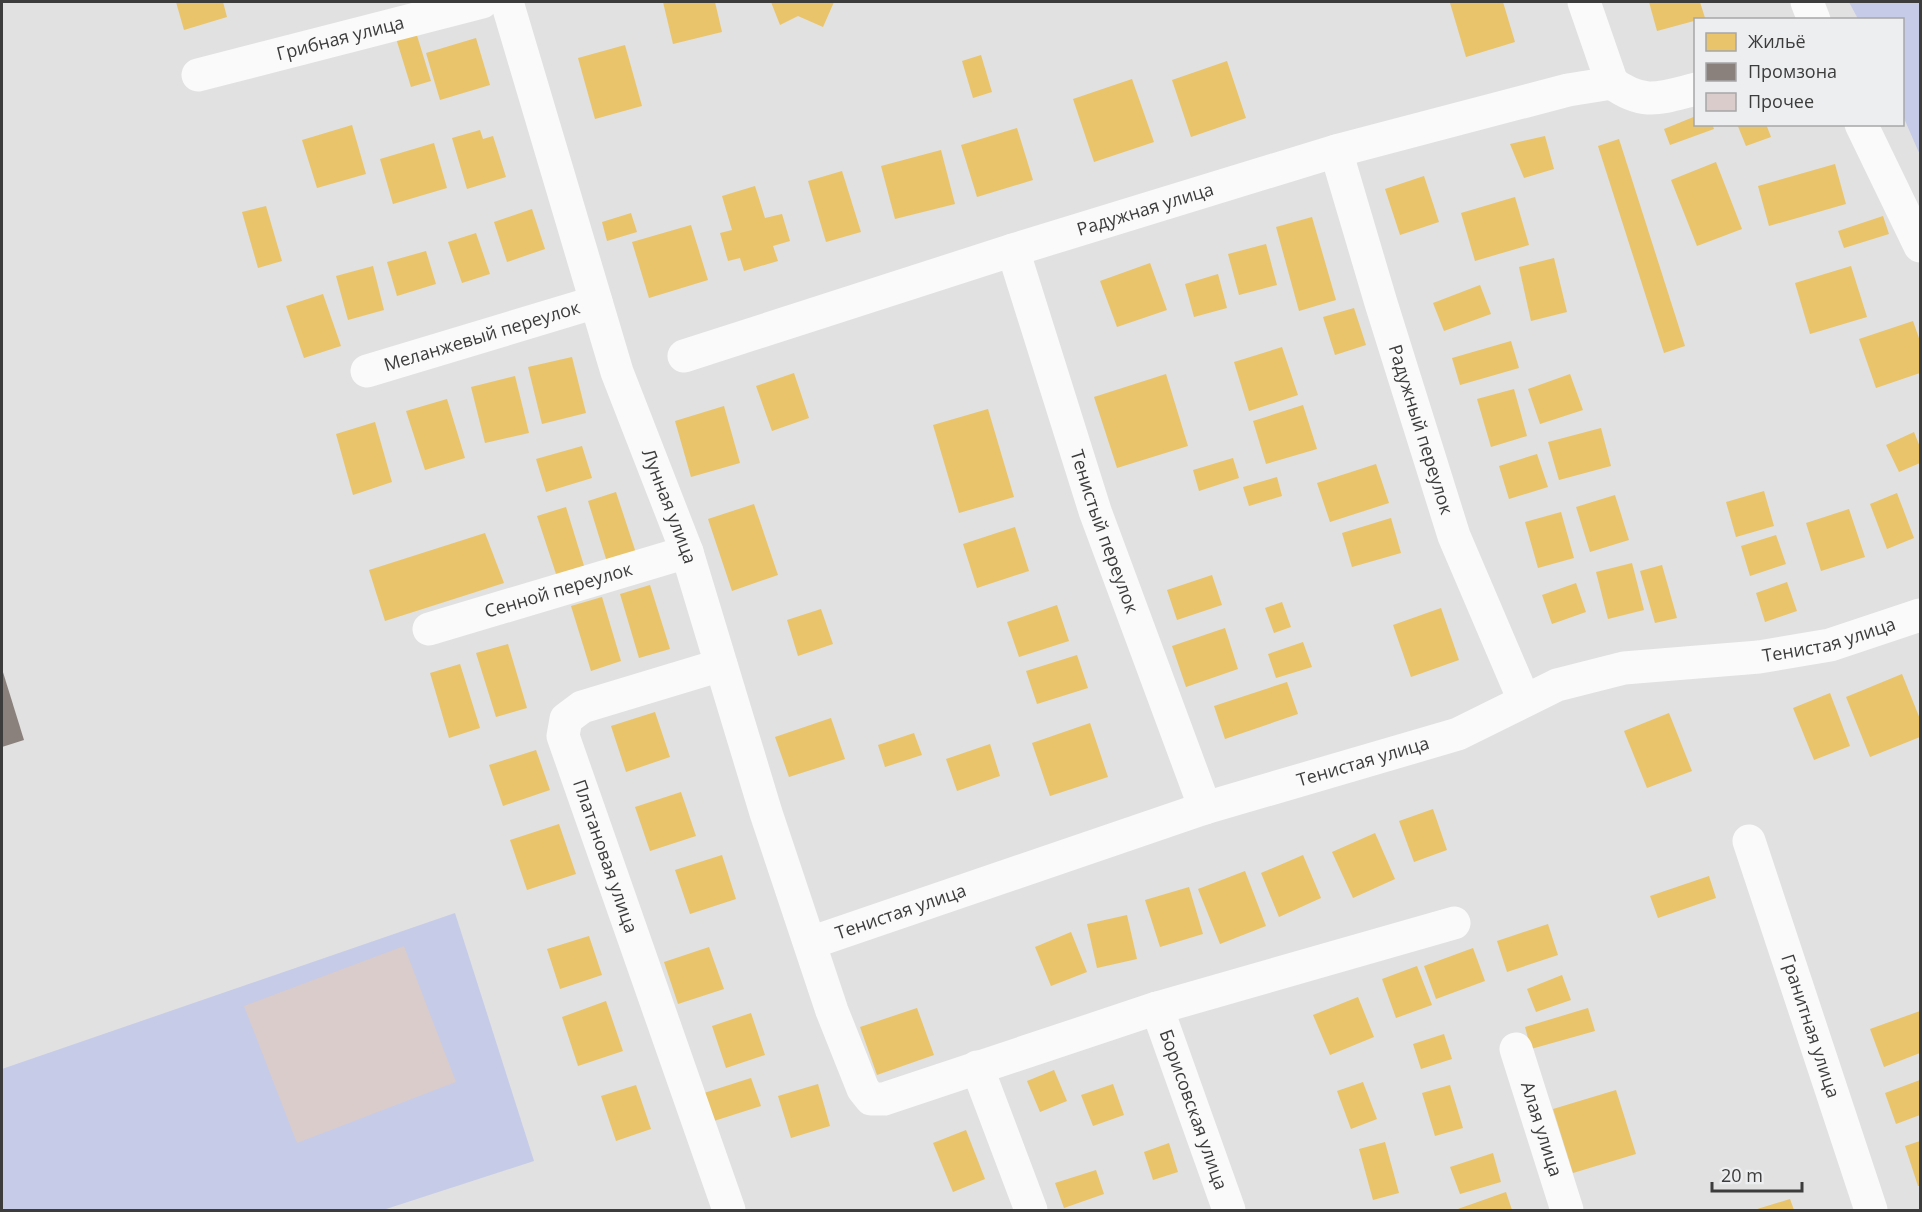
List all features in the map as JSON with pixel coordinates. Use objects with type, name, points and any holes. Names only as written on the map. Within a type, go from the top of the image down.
[{"type":"street","name":"Грибная улица","points":[[198,75],[482,2]]},
{"type":"street","name":"Лунная улица","points":[[507,2],[616,372],[687,552],[832,1011],[863,1089],[871,1099],[884,1099],[977,1067]]},
{"type":"street","points":[[1584,2],[1612,83],[1630,96],[1650,100],[1694,89]]},
{"type":"street","points":[[1807,2],[1813,18]]},
{"type":"street","name":"Радужная улица","points":[[684,356],[1013,250],[1336,151],[1568,90],[1612,83]]},
{"type":"street","points":[[1862,126],[1920,246]]},
{"type":"street","name":"Радужный переулок","points":[[1336,151],[1454,536],[1524,700]]},
{"type":"street","name":"Тенистый переулок","points":[[1013,250],[1095,511],[1205,808]]},
{"type":"street","name":"Меланжевый переулок","points":[[367,371],[596,302]]},
{"type":"street","name":"Сенной переулок","points":[[429,629],[687,552]]},
{"type":"street","name":"Тенистая улица","points":[[810,943],[1205,808],[1458,734],[1557,685],[1624,668],[1759,657],[1830,645],[1920,615]]},
{"type":"street","name":"Платановая улица","points":[[721,665],[582,707],[566,719],[563,736],[729,1210]]},
{"type":"street","name":"Гранитная улица","points":[[1749,841],[1871,1210]]},
{"type":"street","points":[[1031,1210],[977,1067],[1157,1008],[1454,923]]},
{"type":"street","name":"Борисовская улица","points":[[1157,1008],[1229,1210]]},
{"type":"street","name":"Алая улица","points":[[1516,1049],[1567,1210]]},
{"type":"shaded area","points":[[1849,2],[1920,2],[1920,155],[1904,118],[1904,18],[1857,18]]},
{"type":"shaded area","points":[[455,913],[534,1161],[383,1210],[2,1210],[2,1069]]},
{"type":"building: Жильё","points":[[176,2],[223,2],[227,17],[184,30]]},
{"type":"building: Жильё","points":[[663,2],[715,2],[722,32],[673,44]]},
{"type":"building: Жильё","points":[[771,2],[834,2],[823,27],[798,16],[780,25]]},
{"type":"building: Жильё","points":[[1503,2],[1515,42],[1466,57],[1450,3]]},
{"type":"building: Жильё","points":[[1649,2],[1700,2],[1705,18],[1694,18],[1694,21],[1657,31]]},
{"type":"building: Жильё","points":[[415,29],[431,81],[411,87],[395,35]]},
{"type":"building: Жильё","points":[[476,38],[490,85],[440,100],[426,53]]},
{"type":"building: Жильё","points":[[625,45],[642,106],[595,119],[578,58]]},
{"type":"building: Жильё","points":[[981,55],[992,92],[973,98],[962,61]]},
{"type":"building: Жильё","points":[[1227,61],[1246,118],[1191,137],[1172,80]]},
{"type":"building: Жильё","points":[[1132,79],[1154,142],[1094,162],[1073,99]]},
{"type":"building: Жильё","points":[[1694,117],[1694,126],[1713,126],[1714,129],[1670,145],[1664,129]]},
{"type":"building: Жильё","points":[[352,125],[366,174],[317,188],[302,140]]},
{"type":"building: Жильё","points":[[1738,126],[1767,126],[1771,137],[1746,146]]},
{"type":"building: Жильё","points":[[1017,128],[1033,180],[977,197],[961,145]]},
{"type":"building: Жильё","points":[[480,130],[483,139],[493,136],[506,177],[467,189],[452,138]]},
{"type":"building: Жильё","points":[[1545,136],[1554,169],[1524,178],[1510,144]]},
{"type":"building: Жильё","points":[[1619,139],[1685,346],[1664,353],[1598,146]]},
{"type":"building: Жильё","points":[[434,143],[447,188],[393,204],[380,159]]},
{"type":"building: Жильё","points":[[941,150],[955,204],[895,219],[881,166]]},
{"type":"building: Жильё","points":[[1716,162],[1742,229],[1697,246],[1671,180]]},
{"type":"building: Жильё","points":[[1835,164],[1846,204],[1769,226],[1758,186]]},
{"type":"building: Жильё","points":[[842,171],[861,232],[826,242],[808,181]]},
{"type":"building: Жильё","points":[[1424,176],[1439,222],[1400,235],[1385,189]]},
{"type":"building: Жильё","points":[[755,186],[765,218],[782,214],[790,241],[773,246],[778,261],[744,271],[740,258],[728,261],[720,233],[732,230],[722,196]]},
{"type":"building: Жильё","points":[[1515,197],[1529,245],[1475,261],[1461,213]]},
{"type":"building: Жильё","points":[[266,206],[282,261],[258,268],[242,212]]},
{"type":"building: Жильё","points":[[532,209],[545,249],[507,262],[494,222]]},
{"type":"building: Жильё","points":[[631,213],[637,232],[607,241],[602,222]]},
{"type":"building: Жильё","points":[[1883,216],[1889,234],[1844,248],[1838,231]]},
{"type":"building: Жильё","points":[[1312,217],[1336,300],[1299,311],[1276,227]]},
{"type":"building: Жильё","points":[[691,225],[708,280],[649,298],[632,242]]},
{"type":"building: Жильё","points":[[476,233],[490,274],[462,283],[448,242]]},
{"type":"building: Жильё","points":[[1266,244],[1277,285],[1239,295],[1228,254]]},
{"type":"building: Жильё","points":[[426,251],[436,284],[397,296],[387,262]]},
{"type":"building: Жильё","points":[[1554,258],[1567,312],[1531,321],[1519,267]]},
{"type":"building: Жильё","points":[[1150,263],[1167,310],[1117,327],[1100,281]]},
{"type":"building: Жильё","points":[[373,266],[384,310],[348,320],[336,276]]},
{"type":"building: Жильё","points":[[1851,266],[1867,317],[1810,334],[1795,283]]},
{"type":"building: Жильё","points":[[1218,274],[1227,308],[1194,317],[1185,284]]},
{"type":"building: Жильё","points":[[1480,285],[1491,314],[1444,331],[1433,303]]},
{"type":"building: Жильё","points":[[323,294],[341,346],[304,358],[286,306]]},
{"type":"building: Жильё","points":[[1354,308],[1366,345],[1335,355],[1323,317]]},
{"type":"building: Жильё","points":[[1913,321],[1920,341],[1920,373],[1876,388],[1859,339]]},
{"type":"building: Жильё","points":[[1511,341],[1519,368],[1460,385],[1452,358]]},
{"type":"building: Жильё","points":[[1282,347],[1298,395],[1249,411],[1234,362]]},
{"type":"building: Жильё","points":[[572,357],[586,413],[542,424],[528,367]]},
{"type":"building: Жильё","points":[[794,373],[809,418],[772,431],[756,386]]},
{"type":"building: Жильё","points":[[1166,374],[1188,446],[1117,468],[1094,397]]},
{"type":"building: Жильё","points":[[1570,374],[1583,410],[1540,424],[1528,389]]},
{"type":"building: Жильё","points":[[515,376],[529,433],[485,443],[471,387]]},
{"type":"building: Жильё","points":[[1514,389],[1527,436],[1491,447],[1477,399]]},
{"type":"building: Жильё","points":[[447,399],[465,458],[425,470],[406,411]]},
{"type":"building: Жильё","points":[[1303,405],[1317,449],[1266,464],[1253,421]]},
{"type":"building: Жильё","points":[[724,406],[740,463],[691,477],[675,421]]},
{"type":"building: Жильё","points":[[988,409],[1014,497],[959,513],[933,425]]},
{"type":"building: Жильё","points":[[375,422],[392,482],[353,495],[336,434]]},
{"type":"building: Жильё","points":[[1601,428],[1611,466],[1559,480],[1548,442]]},
{"type":"building: Жильё","points":[[1914,432],[1920,447],[1920,463],[1899,472],[1886,445]]},
{"type":"building: Жильё","points":[[582,446],[592,478],[546,492],[536,459]]},
{"type":"building: Жильё","points":[[1537,454],[1548,487],[1509,499],[1499,466]]},
{"type":"building: Жильё","points":[[1233,458],[1239,478],[1199,491],[1193,470]]},
{"type":"building: Жильё","points":[[1376,464],[1389,503],[1330,522],[1317,483]]},
{"type":"building: Жильё","points":[[1277,477],[1282,496],[1249,506],[1243,487]]},
{"type":"building: Жильё","points":[[1764,491],[1774,526],[1736,537],[1726,502]]},
{"type":"building: Жильё","points":[[616,492],[636,553],[607,562],[588,501]]},
{"type":"building: Жильё","points":[[1897,493],[1914,538],[1887,549],[1870,504]]},
{"type":"building: Жильё","points":[[1615,495],[1629,540],[1590,552],[1576,507]]},
{"type":"building: Жильё","points":[[754,504],[778,575],[732,591],[708,519]]},
{"type":"building: Жильё","points":[[566,507],[585,569],[557,577],[537,516]]},
{"type":"building: Жильё","points":[[1849,509],[1865,557],[1821,571],[1806,523]]},
{"type":"building: Жильё","points":[[1561,512],[1574,558],[1538,568],[1525,522]]},
{"type":"building: Жильё","points":[[1391,518],[1401,553],[1352,567],[1342,533]]},
{"type":"building: Жильё","points":[[1015,527],[1029,571],[977,588],[963,544]]},
{"type":"building: Жильё","points":[[485,533],[504,583],[385,621],[369,570]]},
{"type":"building: Жильё","points":[[1776,535],[1786,564],[1750,576],[1741,546]]},
{"type":"building: Жильё","points":[[1632,563],[1644,610],[1608,619],[1596,572]]},
{"type":"building: Жильё","points":[[1662,565],[1677,618],[1655,623],[1640,571]]},
{"type":"building: Жильё","points":[[1212,575],[1222,605],[1177,620],[1167,590]]},
{"type":"building: Жильё","points":[[1787,582],[1797,611],[1765,622],[1756,593]]},
{"type":"building: Жильё","points":[[1576,583],[1586,612],[1552,624],[1542,595]]},
{"type":"building: Жильё","points":[[650,585],[670,649],[639,658],[620,594]]},
{"type":"building: Жильё","points":[[602,597],[621,661],[591,671],[571,606]]},
{"type":"building: Жильё","points":[[1282,602],[1291,627],[1274,633],[1265,608]]},
{"type":"building: Жильё","points":[[1057,605],[1069,641],[1019,657],[1007,622]]},
{"type":"building: Жильё","points":[[1441,608],[1459,660],[1411,677],[1393,625]]},
{"type":"building: Жильё","points":[[821,609],[833,644],[798,656],[787,620]]},
{"type":"building: Жильё","points":[[1225,628],[1238,669],[1186,687],[1172,646]]},
{"type":"building: Жильё","points":[[1303,642],[1312,667],[1276,678],[1268,654]]},
{"type":"building: Жильё","points":[[508,644],[527,708],[496,717],[476,653]]},
{"type":"building: Жильё","points":[[1077,655],[1088,688],[1037,704],[1026,671]]},
{"type":"building: Жильё","points":[[460,664],[480,728],[449,738],[430,673]]},
{"type":"building: Жильё","points":[[1902,674],[1920,719],[1920,737],[1870,757],[1846,697]]},
{"type":"building: Жильё","points":[[1287,682],[1298,714],[1225,739],[1214,706]]},
{"type":"building: Жильё","points":[[1830,693],[1850,746],[1814,760],[1793,708]]},
{"type":"building: Жильё","points":[[655,712],[670,757],[626,772],[611,726]]},
{"type":"building: Жильё","points":[[1669,713],[1692,771],[1647,788],[1624,731]]},
{"type":"building: Жильё","points":[[831,718],[845,759],[789,777],[775,737]]},
{"type":"building: Жильё","points":[[1090,723],[1108,777],[1050,796],[1032,743]]},
{"type":"building: Жильё","points":[[914,733],[922,755],[885,767],[878,745]]},
{"type":"building: Жильё","points":[[990,744],[1000,776],[957,791],[946,759]]},
{"type":"building: Жильё","points":[[536,750],[550,790],[503,806],[489,765]]},
{"type":"building: Жильё","points":[[681,792],[696,836],[650,851],[635,807]]},
{"type":"building: Жильё","points":[[1433,809],[1447,850],[1414,862],[1399,821]]},
{"type":"building: Жильё","points":[[559,824],[576,874],[527,890],[510,840]]},
{"type":"building: Жильё","points":[[1375,833],[1395,879],[1353,898],[1332,852]]},
{"type":"building: Жильё","points":[[722,855],[736,899],[690,914],[675,870]]},
{"type":"building: Жильё","points":[[1303,855],[1321,898],[1279,917],[1261,873]]},
{"type":"building: Жильё","points":[[1245,871],[1266,926],[1220,944],[1198,889]]},
{"type":"building: Жильё","points":[[1709,876],[1716,898],[1658,918],[1650,896]]},
{"type":"building: Жильё","points":[[1189,887],[1203,934],[1160,947],[1145,900]]},
{"type":"building: Жильё","points":[[1127,915],[1137,959],[1097,968],[1087,924]]},
{"type":"building: Жильё","points":[[1548,924],[1558,955],[1507,972],[1497,941]]},
{"type":"building: Жильё","points":[[1071,932],[1087,972],[1051,986],[1035,947]]},
{"type":"building: Жильё","points":[[589,936],[602,975],[560,989],[547,949]]},
{"type":"building: Жильё","points":[[709,947],[724,989],[678,1004],[664,962]]},
{"type":"building: Жильё","points":[[1473,948],[1485,981],[1436,999],[1424,966]]},
{"type":"building: Жильё","points":[[1417,966],[1432,1005],[1396,1018],[1382,979]]},
{"type":"building: Жильё","points":[[1562,975],[1571,1000],[1536,1012],[1527,989]]},
{"type":"building: Жильё","points":[[1358,997],[1374,1037],[1330,1055],[1313,1015]]},
{"type":"building: Жильё","points":[[606,1001],[623,1051],[578,1066],[562,1017]]},
{"type":"building: Жильё","points":[[917,1008],[934,1055],[877,1075],[860,1027]]},
{"type":"building: Жильё","points":[[1588,1008],[1595,1031],[1531,1049],[1525,1027]]},
{"type":"building: Жильё","points":[[1920,1011],[1920,1053],[1884,1067],[1870,1029]]},
{"type":"building: Жильё","points":[[751,1013],[765,1055],[726,1068],[712,1026]]},
{"type":"building: Жильё","points":[[1444,1034],[1452,1059],[1421,1069],[1413,1044]]},
{"type":"building: Жильё","points":[[1054,1070],[1067,1101],[1040,1112],[1027,1081]]},
{"type":"building: Жильё","points":[[751,1078],[761,1106],[714,1121],[704,1093]]},
{"type":"building: Жильё","points":[[1920,1080],[1920,1115],[1896,1124],[1885,1093]]},
{"type":"building: Жильё","points":[[1363,1082],[1377,1119],[1351,1129],[1337,1091]]},
{"type":"building: Жильё","points":[[818,1084],[830,1126],[791,1138],[778,1096]]},
{"type":"building: Жильё","points":[[1113,1084],[1124,1115],[1093,1126],[1081,1095]]},
{"type":"building: Жильё","points":[[636,1085],[651,1129],[616,1141],[601,1096]]},
{"type":"building: Жильё","points":[[1450,1085],[1463,1128],[1435,1136],[1422,1093]]},
{"type":"building: Жильё","points":[[1616,1090],[1636,1154],[1573,1173],[1553,1109]]},
{"type":"building: Жильё","points":[[966,1130],[985,1179],[953,1192],[933,1143]]},
{"type":"building: Жильё","points":[[1920,1141],[1920,1186],[1918,1186],[1905,1146]]},
{"type":"building: Жильё","points":[[1385,1142],[1399,1193],[1373,1200],[1359,1149]]},
{"type":"building: Жильё","points":[[1169,1143],[1178,1172],[1153,1180],[1144,1152]]},
{"type":"building: Жильё","points":[[1493,1153],[1501,1182],[1460,1194],[1450,1167]]},
{"type":"building: Жильё","points":[[1096,1170],[1104,1194],[1064,1208],[1055,1183]]},
{"type":"building: Жильё","points":[[1506,1192],[1512,1210],[1455,1210]]},
{"type":"building: Жильё","points":[[1790,1199],[1794,1210],[1754,1210]]},
{"type":"building: Промзона","points":[[2,669],[24,740],[2,747]]},
{"type":"building: Прочее","points":[[404,946],[456,1082],[297,1143],[244,1006]]}]
